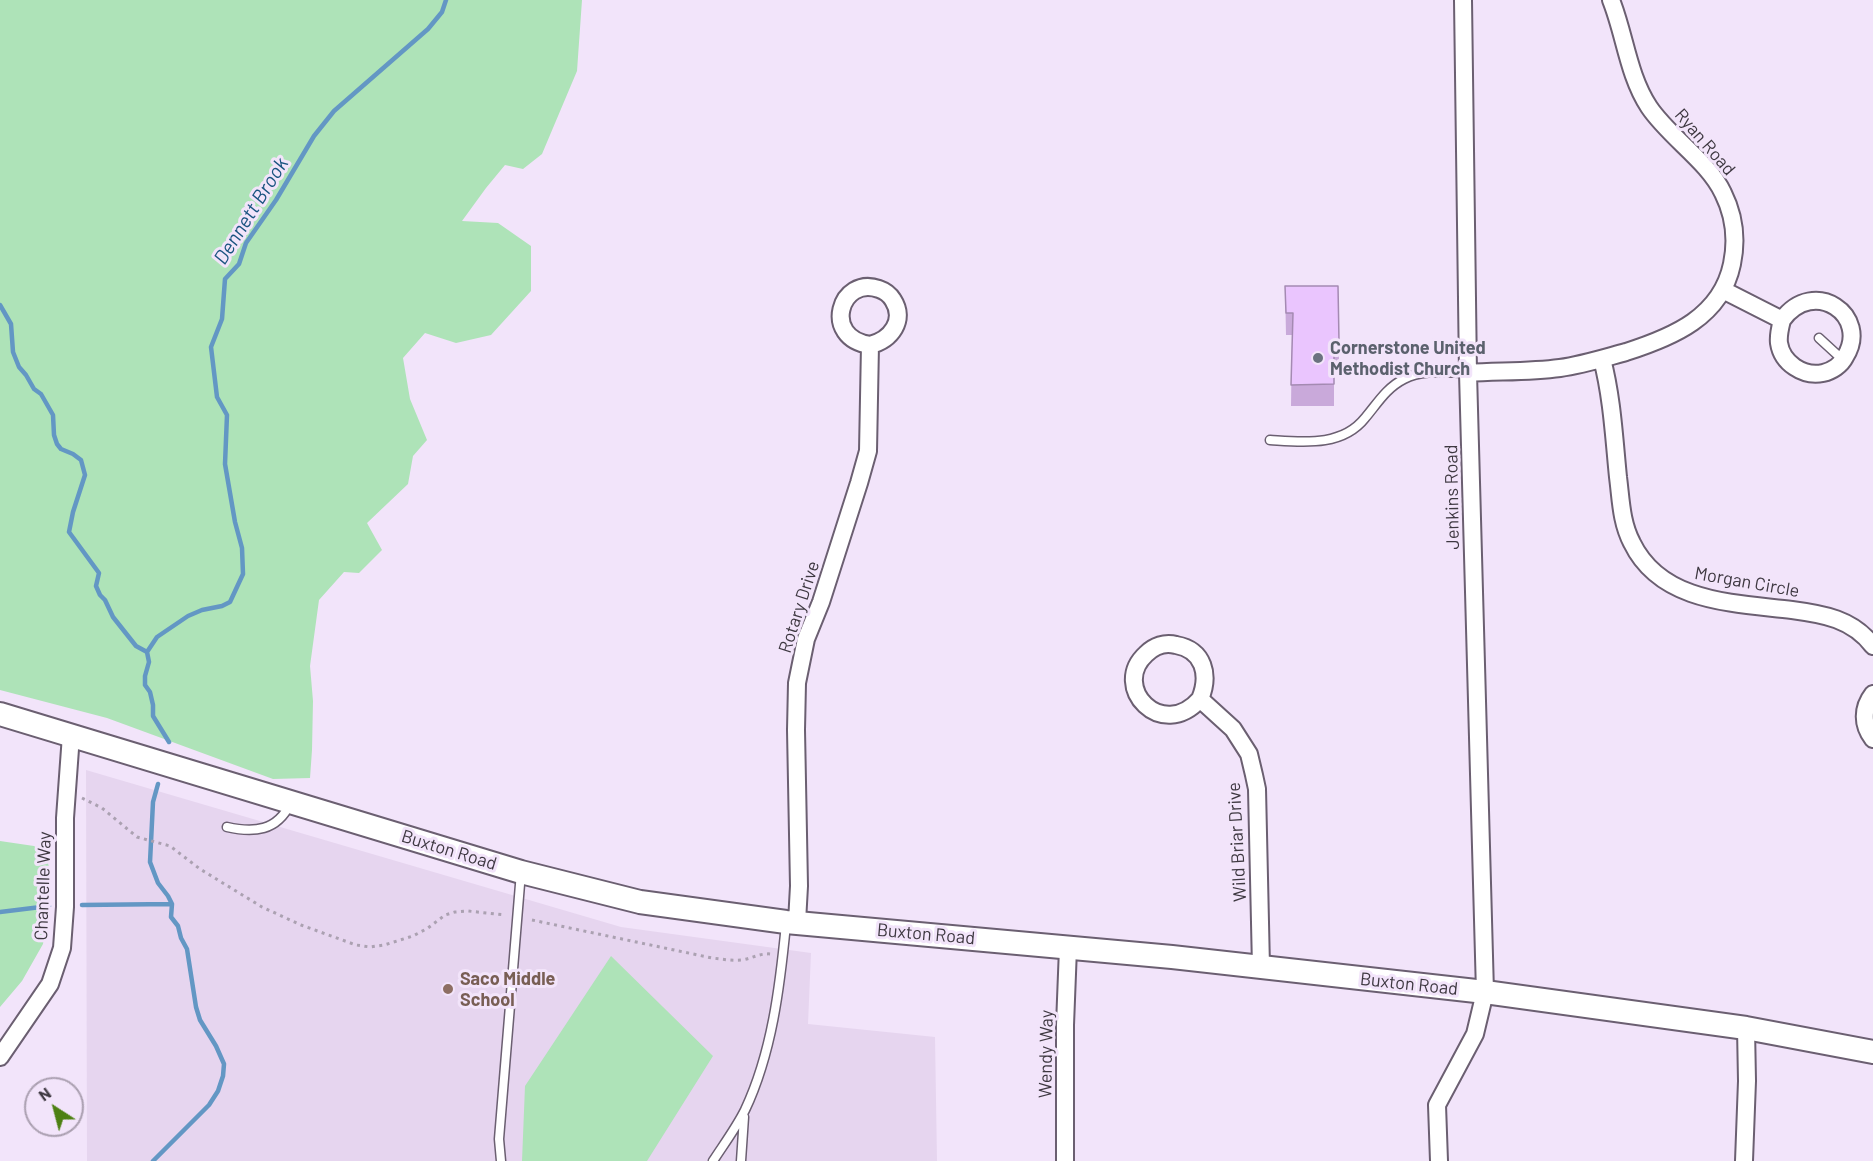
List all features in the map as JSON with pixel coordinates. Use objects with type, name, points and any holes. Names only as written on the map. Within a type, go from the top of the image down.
[{"type":"main road","name":"Buxton Road","points":[[0,714],[522,872],[640,902],[792,922],[1172,957],[1485,992],[1746,1028],[1873,1052]]},
{"type":"street","name":"Jenkins Road","points":[[1439,1161],[1437,1105],[1475,1034],[1485,992],[1468,372],[1463,0]]},
{"type":"street","name":"Ryan Road","points":[[1468,372],[1558,369],[1602,359],[1667,338],[1683,330],[1704,314],[1723,290],[1730,274],[1735,245],[1731,211],[1717,182],[1674,137],[1649,106],[1635,77],[1611,0]]},
{"type":"street","points":[[1723,290],[1782,320]]},
{"type":"street","points":[[1819,300],[1830,303],[1839,309],[1851,328],[1852,339],[1849,350],[1834,368],[1823,373],[1811,374],[1800,371],[1783,355],[1779,344],[1782,320],[1798,304],[1819,300]]},
{"type":"street","name":"Rotary Drive","points":[[792,922],[799,886],[797,683],[806,639],[865,465],[869,432],[870,345]]},
{"type":"street","name":"Morgan Circle","points":[[1602,359],[1608,380],[1623,518],[1631,542],[1642,561],[1657,575],[1686,592],[1727,602],[1825,614],[1852,627],[1873,646]]},
{"type":"street","points":[[1174,644],[1185,647],[1195,654],[1206,675],[1205,687],[1200,699],[1183,713],[1160,714],[1149,709],[1141,701],[1136,691],[1134,679],[1136,668],[1150,650],[1161,645],[1174,644]]},
{"type":"street","points":[[1873,694],[1866,705],[1864,716],[1866,727],[1873,739]]},
{"type":"street","name":"Wild Briar Drive","points":[[1200,699],[1233,729],[1249,754],[1254,775],[1257,789],[1261,967]]},
{"type":"street","name":"Chantelle Way","points":[[0,1057],[50,984],[62,948],[65,907],[64,818],[71,735]]},
{"type":"street","name":"Wendy Way","points":[[1065,1161],[1065,1025],[1068,948]]},
{"type":"street","points":[[1744,1161],[1746,1028]]},
{"type":"lane","points":[[1820,338],[1843,360]]},
{"type":"lane","points":[[1270,440],[1314,442],[1341,436],[1357,426],[1382,396],[1404,379],[1420,374],[1468,372]]},
{"type":"lane","points":[[226,827],[246,831],[270,825],[281,819],[291,802]]},
{"type":"lane","points":[[501,1161],[499,1139],[522,872]]},
{"type":"lane","points":[[713,1161],[745,1110],[754,1090],[773,1018],[783,954],[792,922]]},
{"type":"lane","points":[[741,1161],[745,1110]]},
{"type":"path","points":[[66,792],[102,808],[137,837],[170,846],[200,869],[262,907],[301,925],[356,945],[370,947],[384,945],[412,936],[428,928],[445,915],[455,912],[468,910],[506,915]]},
{"type":"path","points":[[532,920],[712,958],[735,960],[764,953],[783,954]]},
{"type":"shaded area","name":"Saco Middle School","points":[[86,770],[621,927],[811,953],[808,1024],[935,1037],[937,1161],[87,1161]]},
{"type":"green space","points":[[0,0],[582,0],[577,71],[542,154],[523,169],[505,165],[462,221],[498,223],[531,246],[531,291],[491,335],[456,343],[425,333],[403,358],[410,399],[427,440],[413,456],[408,484],[367,523],[382,550],[359,573],[344,572],[319,600],[310,666],[313,701],[310,778],[273,779],[107,718],[0,690]]},
{"type":"green space","points":[[0,841],[34,846],[46,854],[50,872],[49,906],[43,944],[22,981],[0,1007]]},
{"type":"green space","points":[[611,956],[713,1056],[647,1161],[522,1161],[525,1086]]},
{"type":"building","name":"Cornerstone United Methodist Church","points":[[1285,286],[1338,286],[1339,341],[1334,341],[1334,384],[1291,385],[1293,313],[1286,313]]},
{"type":"waterway","name":"Dennett Brook","points":[[147,652],[157,637],[188,616],[230,602],[243,574],[242,548],[225,464],[227,415],[217,397],[211,347],[222,319],[225,279],[239,264],[246,243],[276,200],[314,136],[334,111],[428,29],[442,12],[446,0]]},
{"type":"waterway","points":[[0,305],[11,324],[13,352],[19,367],[34,389],[41,394],[53,415],[57,444],[61,449],[81,460],[85,475],[69,532],[99,573],[96,586],[113,617],[136,646],[147,652],[149,662],[145,685],[150,692],[153,716],[169,742]]},
{"type":"waterway","points":[[153,1161],[209,1105],[218,1091],[224,1064],[200,1020],[187,949],[178,926],[171,917],[172,904],[158,883],[150,862],[153,802],[158,784]]},
{"type":"waterway","points":[[82,905],[172,904]]},
{"type":"waterway","points":[[0,912],[49,906]]},
{"type":"place","name":"Cornerstone United Methodist Church","points":[[1318,358]]},
{"type":"place","name":"Saco Middle School","points":[[448,989]]}]
